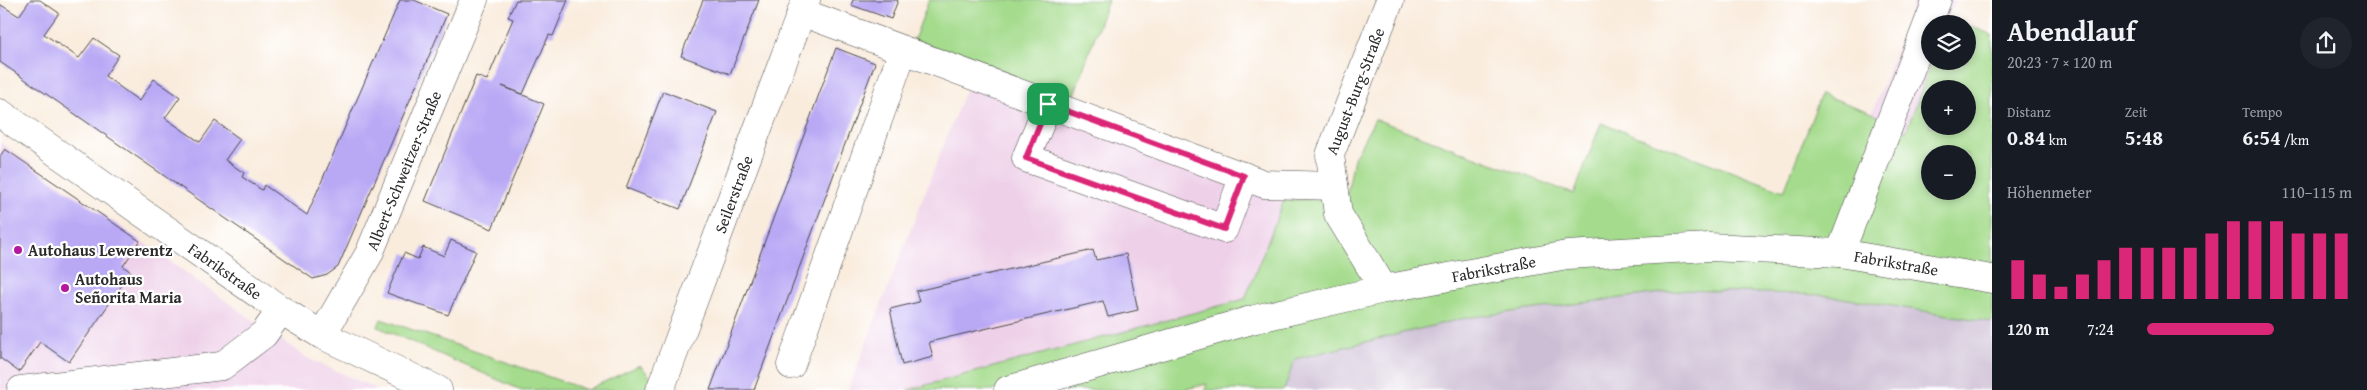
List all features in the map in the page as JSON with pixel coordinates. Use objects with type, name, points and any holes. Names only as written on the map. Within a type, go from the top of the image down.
[{"type":"street","name":"Albert-Schweitzer-Straße","points":[[322,335],[369,254],[474,0]]},
{"type":"street","name":"August-Burg-Straße","points":[[1384,288],[1338,214],[1330,155],[1390,0]]},
{"type":"street","points":[[1840,253],[1937,0]]},
{"type":"street","points":[[803,6],[903,50],[1264,184],[1334,186]]},
{"type":"street","name":"Seilerstraße","points":[[660,390],[803,6]]},
{"type":"street","points":[[790,365],[903,50]]},
{"type":"street","points":[[1048,104],[1026,158],[1224,229],[1244,176]]},
{"type":"street","name":"Fabrikstraße","points":[[0,114],[280,310],[322,335],[438,390]]},
{"type":"street","name":"Fabrikstraße","points":[[1008,390],[1256,319],[1384,288],[1567,254],[1709,247],[1840,253],[1992,279]]},
{"type":"street","points":[[21,390],[222,366],[264,334],[280,310]]},
{"type":"shaded area","points":[[1904,0],[1955,0],[1949,15],[1921,15],[1921,70],[1929,70],[1925,80],[1921,80],[1921,91],[1906,132],[1872,113],[1913,4]]},
{"type":"shaded area","points":[[967,85],[1284,200],[1245,299],[908,390],[848,390]]},
{"type":"shaded area","points":[[0,142],[307,358],[379,390],[0,390]]},
{"type":"shaded area","points":[[1684,290],[1823,295],[1992,322],[1992,390],[1284,390],[1295,359],[1465,318]]},
{"type":"green space","points":[[929,0],[1108,0],[1072,100],[914,40]]},
{"type":"green space","points":[[1976,28],[1992,35],[1992,322],[1823,295],[1684,290],[1465,318],[1295,359],[1284,390],[1205,390],[1207,384],[1182,390],[908,390],[1245,299],[1284,200],[1346,199],[1354,158],[1375,119],[1574,194],[1601,123],[1784,191],[1821,94],[1872,113],[1906,132],[1921,91],[1921,135],[1976,135],[1976,80],[1925,80],[1929,70],[1976,70]]},
{"type":"green space","points":[[381,319],[587,390],[521,390],[378,327]]},
{"type":"green space","points":[[640,365],[662,390],[587,390]]},
{"type":"building","points":[[30,0],[40,0],[59,13],[44,34],[79,58],[94,38],[119,55],[105,76],[139,101],[154,79],[180,97],[165,118],[200,142],[215,121],[240,139],[225,160],[244,173],[242,177],[262,190],[264,185],[307,215],[400,0],[414,0],[447,14],[338,267],[327,275],[313,279],[0,62],[0,7],[1,5],[19,16]]},
{"type":"building","points":[[516,0],[568,0],[553,36],[549,35],[523,94],[502,86],[544,104],[492,229],[425,201],[476,76],[487,80],[513,19],[508,17]]},
{"type":"building","points":[[703,0],[759,0],[730,74],[681,56]]},
{"type":"building","points":[[853,0],[898,0],[891,19],[851,5]]},
{"type":"building","points":[[836,48],[875,63],[754,390],[710,390]]},
{"type":"building","points":[[663,91],[717,112],[680,209],[626,188]]},
{"type":"building","name":"Autohaus Señorita Maria","points":[[5,149],[140,241],[123,266],[131,272],[69,362],[40,342],[19,372],[0,358],[0,156]]},
{"type":"building","points":[[451,240],[476,251],[448,315],[387,293],[404,253],[418,259],[423,247],[444,256]]},
{"type":"building","points":[[1093,250],[1096,260],[1126,254],[1138,310],[1108,317],[1103,301],[929,342],[933,357],[902,365],[890,309],[919,302],[916,291]]},
{"type":"place","name":"Autohaus Lewerentz","points":[[18,250]]},
{"type":"place","name":"Autohaus Señorita Maria","points":[[65,288]]},
{"type":"route","points":[[1048,104],[1244,176],[1224,229],[1026,158],[1048,104]]}]
